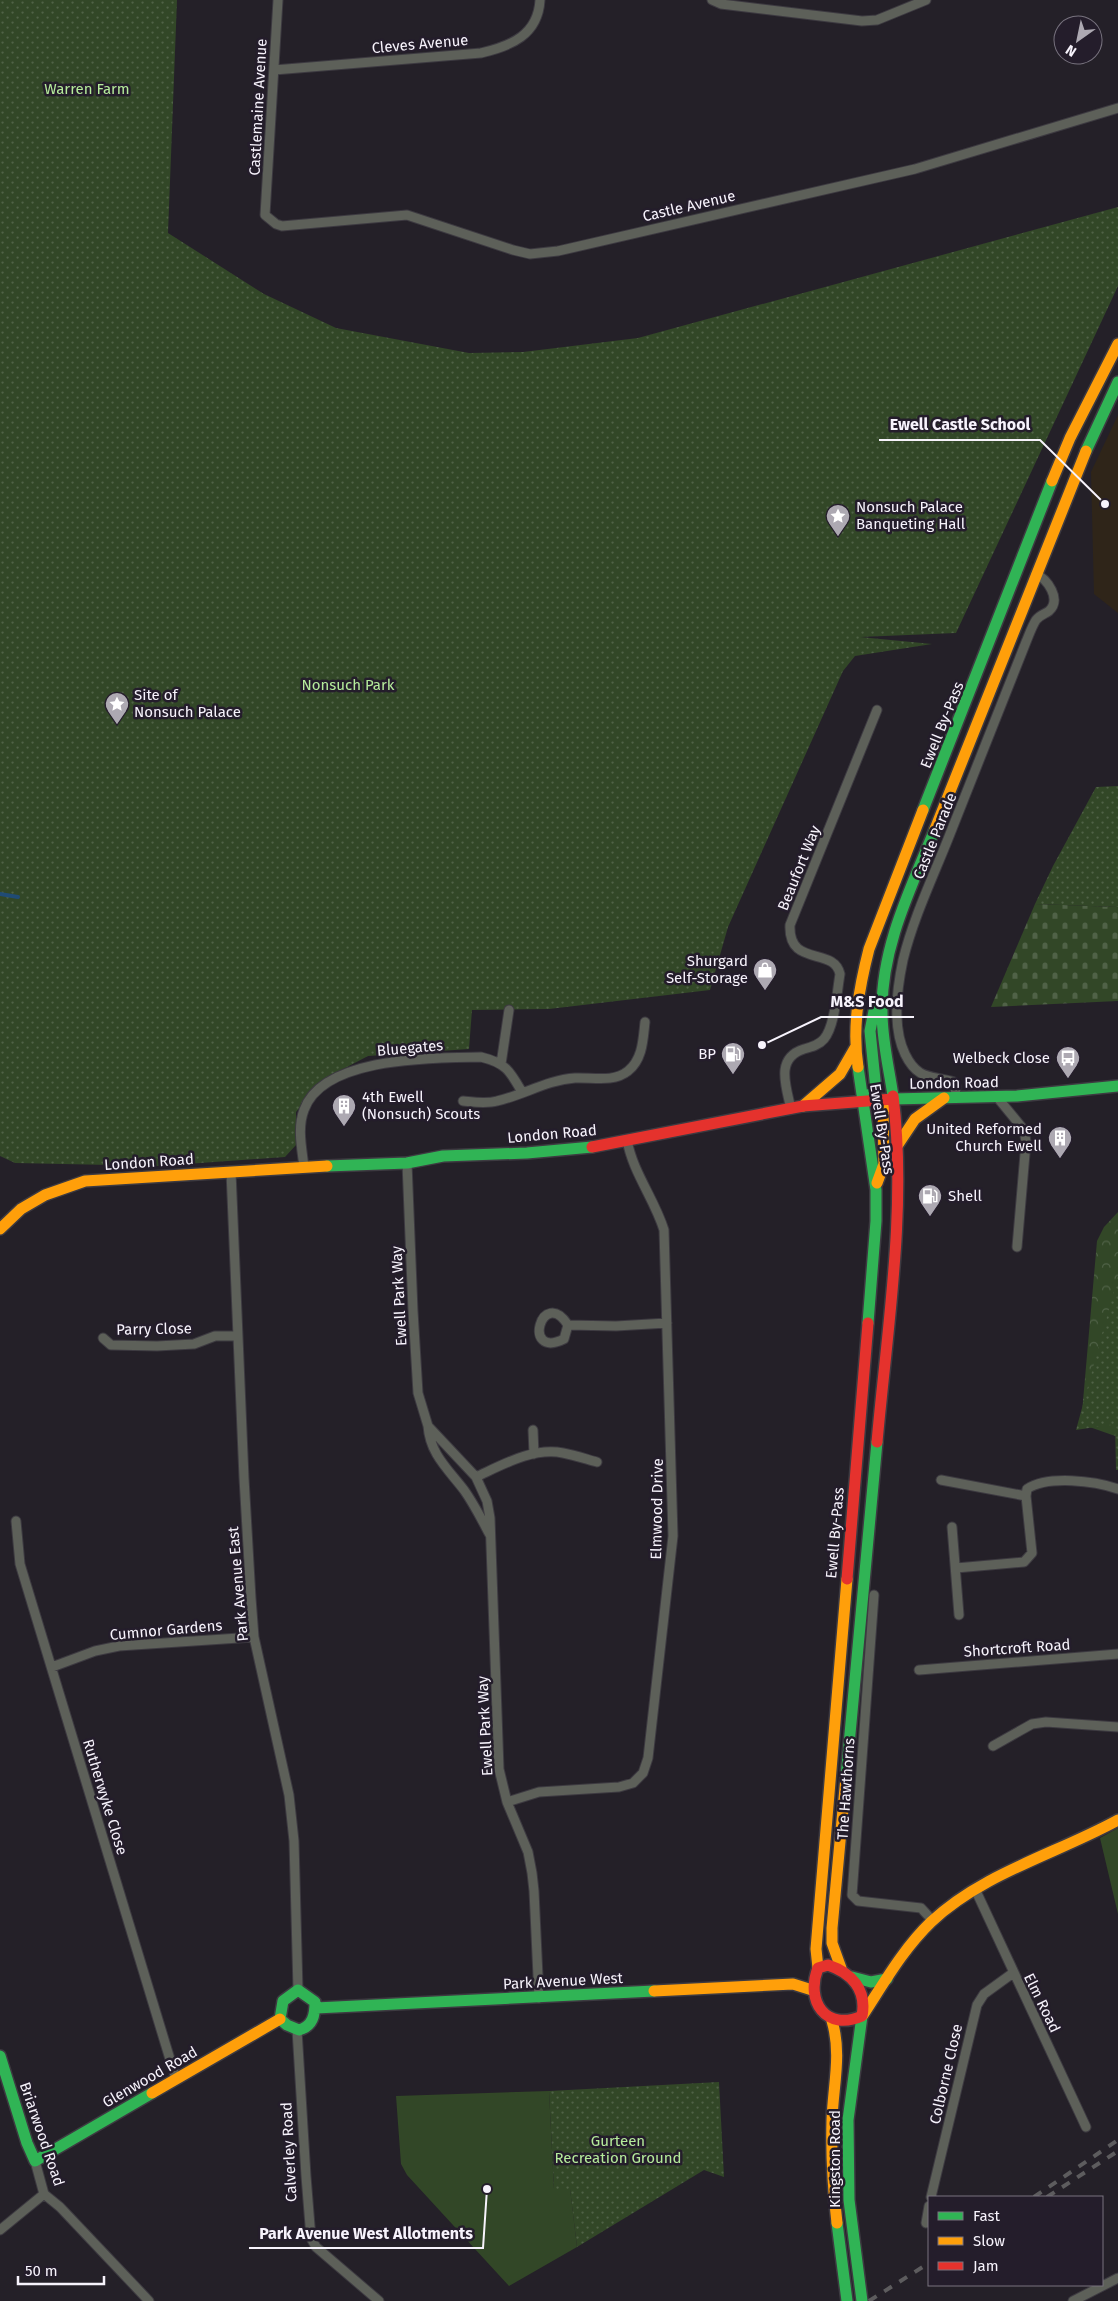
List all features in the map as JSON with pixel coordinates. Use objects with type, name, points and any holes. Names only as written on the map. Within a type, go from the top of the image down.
[{"type":"main road","name":"Ewell By-Pass","points":[[818,1968],[816,1949],[876,1221],[876,1188],[855,1048],[855,1018],[863,972],[869,949],[1050,484],[1074,430],[1118,344]]},
{"type":"main road","name":"Ewell By-Pass","points":[[841,1968],[832,1943],[832,1928],[897,1223],[897,1146],[893,1099],[882,1025],[884,977],[889,945],[1088,446],[1118,382]]},
{"type":"main road","points":[[862,1100],[873,1094],[876,1090],[871,1047],[871,1018],[884,977]]},
{"type":"main road","points":[[803,1106],[825,1090],[841,1074],[855,1048]]},
{"type":"main road","name":"London Road","points":[[0,1229],[21,1209],[45,1195],[85,1181],[304,1167],[407,1163],[443,1156],[580,1149],[803,1106],[862,1100],[997,1097],[1118,1086]]},
{"type":"main road","points":[[897,1146],[915,1119],[949,1098]]},
{"type":"main road","points":[[876,1188],[884,1164],[882,1110],[893,1099]]},
{"type":"main road","name":"Kingston Road","points":[[862,2301],[848,2200],[848,2120],[862,2016],[906,1950],[932,1920],[1004,1874],[1118,1820]]},
{"type":"main road","points":[[828,1965],[841,1968],[852,1977],[862,1997],[864,2006],[862,2016],[854,2022],[844,2024],[832,2021],[816,2001],[812,1990],[813,1976],[818,1968],[828,1965]]},
{"type":"main road","points":[[852,1977],[871,1982],[887,1979]]},
{"type":"main road","name":"Park Avenue West","points":[[316,2008],[793,1984],[812,1990]]},
{"type":"main road","points":[[298,1990],[315,2002],[316,2008],[314,2020],[307,2027],[297,2030],[288,2028],[280,2019],[283,2001],[289,1994],[298,1990]]},
{"type":"main road","name":"Glenwood Road","points":[[35,2161],[280,2019]]},
{"type":"main road","name":"Kingston Road","points":[[832,2021],[838,2037],[832,2118],[834,2203],[848,2301]]},
{"type":"main road","name":"Briarwood Road","points":[[0,2056],[27,2143],[35,2161]]},
{"type":"street","name":"Castlemaine Avenue","points":[[265,215],[278,0]]},
{"type":"street","name":"Cleves Avenue","points":[[274,70],[481,53],[499,49],[525,34],[539,12],[540,0]]},
{"type":"street","points":[[712,0],[721,4],[862,21],[877,20],[926,0]]},
{"type":"street","name":"Castle Avenue","points":[[265,215],[276,224],[282,226],[407,215],[530,254],[558,250],[915,169],[1118,108]]},
{"type":"street","name":"Castle Parade","points":[[949,1098],[956,1086],[954,1082],[930,1078],[921,1073],[905,1054],[899,1039],[897,1010],[900,976],[903,960],[920,911],[1035,621],[1049,612],[1052,606],[1052,592],[1048,583],[1044,578],[1036,574]]},
{"type":"street","name":"Beaufort Way","points":[[791,1109],[784,1078],[786,1064],[796,1052],[819,1044],[826,1037],[830,1028],[840,974],[838,968],[832,963],[798,950],[792,944],[790,925],[877,710]]},
{"type":"street","points":[[918,870],[920,911]]},
{"type":"street","points":[[509,1010],[501,1064],[508,1069],[522,1092]]},
{"type":"street","points":[[463,1101],[483,1103],[498,1101],[544,1084],[575,1078],[613,1078],[627,1072],[638,1061],[645,1022]]},
{"type":"street","name":"Bluegates","points":[[304,1167],[300,1128],[304,1109],[314,1094],[334,1079],[364,1066],[385,1062],[481,1057],[501,1064]]},
{"type":"street","points":[[997,1097],[1024,1130],[1026,1142],[1017,1247]]},
{"type":"street","name":"Elmwood Drive","points":[[507,1802],[539,1792],[619,1787],[633,1783],[643,1773],[648,1758],[673,1536],[664,1230],[658,1210],[630,1158],[626,1140]]},
{"type":"street","name":"Ewell Park Way","points":[[407,1163],[418,1384],[428,1426],[429,1440],[438,1458],[475,1507],[491,1538]]},
{"type":"street","name":"Park Avenue East","points":[[231,1172],[244,1478],[254,1637],[289,1795],[294,1841],[298,1990]]},
{"type":"street","points":[[568,1325],[616,1326],[667,1323]]},
{"type":"street","name":"Parry Close","points":[[103,1338],[111,1345],[157,1346],[194,1344],[215,1336],[237,1336]]},
{"type":"street","name":"Ewell Park Way","points":[[428,1426],[476,1477],[487,1500],[491,1538],[499,1769],[507,1802],[528,1852],[532,1873],[539,1998]]},
{"type":"street","points":[[533,1430],[534,1454]]},
{"type":"street","points":[[476,1477],[534,1454],[562,1452],[597,1462]]},
{"type":"street","points":[[942,1480],[1026,1496]]},
{"type":"street","points":[[956,1568],[1024,1562],[1032,1553],[1026,1496],[1027,1489],[1033,1485],[1079,1481],[1118,1489]]},
{"type":"street","name":"Rutherwyke Close","points":[[16,1521],[20,1564],[176,2079]]},
{"type":"street","points":[[952,1527],[959,1615]]},
{"type":"street","name":"The Hawthorns","points":[[874,1595],[852,1895],[858,1901],[921,1908],[932,1920]]},
{"type":"street","name":"Cumnor Gardens","points":[[52,1666],[95,1651],[119,1646],[254,1637]]},
{"type":"street","name":"Shortcroft Road","points":[[919,1670],[1118,1654]]},
{"type":"street","points":[[993,1746],[1032,1724],[1046,1722],[1118,1726]]},
{"type":"street","name":"Elm Road","points":[[976,1891],[1086,2127]]},
{"type":"street","name":"Colborne Close","points":[[931,2196],[977,2005],[984,1994],[1013,1973]]},
{"type":"street","name":"Calverley Road","points":[[297,2030],[306,2176],[312,2238],[316,2247],[379,2301]]},
{"type":"street","name":"Briarwood Road","points":[[35,2161],[44,2194],[60,2207],[149,2301]]},
{"type":"street","points":[[0,2230],[44,2194]]},
{"type":"street","points":[[926,2222],[928,2211]]},
{"type":"street","points":[[1103,2286],[1118,2278]]},
{"type":"street","points":[[1073,2301],[1102,2286]]},
{"type":"shaded area","points":[[1118,415],[1118,613],[1094,594],[1091,472]]},
{"type":"green space","name":"Nonsuch Park","points":[[0,0],[177,0],[168,233],[264,294],[336,328],[469,353],[523,352],[638,338],[1118,207],[1118,286],[956,633],[860,637],[932,644],[855,656],[843,671],[728,927],[710,990],[549,1009],[472,1010],[469,1049],[368,1056],[326,1078],[296,1112],[296,1145],[285,1157],[158,1166],[15,1163],[0,1156]]},
{"type":"green space","points":[[1118,786],[1118,907],[1035,904],[1053,866],[1096,787]]},
{"type":"green space","points":[[1035,904],[1118,907],[1118,1001],[991,1007]]},
{"type":"green space","points":[[1118,1212],[1118,1437],[1081,1424],[1097,1241],[1104,1227]]},
{"type":"green space","points":[[1118,1276],[1118,1470],[1116,1470],[1115,1424],[1076,1430]]},
{"type":"green space","points":[[1118,1828],[1118,1914],[1100,1838]]},
{"type":"green space","name":"Gurteen Recreation Ground","points":[[719,2082],[724,2177],[704,2170],[577,2247],[570,2189],[554,2189],[549,2091]]},
{"type":"green space","points":[[549,2091],[554,2189],[570,2188],[577,2247],[509,2286],[407,2175],[401,2164],[396,2096]]},
{"type":"waterway","points":[[0,894],[18,897]]},
{"type":"railway","points":[[1035,2196],[1118,2140]]},
{"type":"railway","points":[[1049,2196],[1118,2151]]},
{"type":"railway","points":[[869,2301],[928,2264]]},
{"type":"traffic: fast","points":[[1086,451],[1118,382]]},
{"type":"traffic: fast","points":[[923,810],[1052,481]]},
{"type":"traffic: fast","points":[[893,1096],[882,1023],[886,964],[899,918],[935,829]]},
{"type":"traffic: fast","points":[[862,1100],[876,1090],[870,1031],[875,1006]]},
{"type":"traffic: fast","points":[[858,1067],[876,1190],[876,1221],[868,1323]]},
{"type":"traffic: fast","points":[[893,1099],[1017,1096],[1118,1086]]},
{"type":"traffic: fast","points":[[327,1166],[407,1163],[443,1156],[527,1153],[592,1147]]},
{"type":"traffic: fast","points":[[846,1777],[877,1442]]},
{"type":"traffic: fast","points":[[852,1977],[871,1982],[887,1979]]},
{"type":"traffic: fast","points":[[298,1990],[315,2002],[310,2023],[299,2030],[287,2025],[280,2019],[283,2001],[298,1990]]},
{"type":"traffic: fast","points":[[316,2008],[654,1991]]},
{"type":"traffic: fast","points":[[862,2016],[848,2120],[849,2200],[862,2301]]},
{"type":"traffic: fast","points":[[0,2056],[27,2143],[35,2161],[152,2093]]},
{"type":"traffic: fast","points":[[837,2223],[847,2301]]},
{"type":"traffic: slow","points":[[1052,481],[1070,438],[1118,344]]},
{"type":"traffic: slow","points":[[935,829],[1086,451]]},
{"type":"traffic: slow","points":[[858,1067],[856,1022],[862,978],[869,949],[923,810]]},
{"type":"traffic: slow","points":[[803,1106],[840,1074],[855,1048]]},
{"type":"traffic: slow","points":[[897,1146],[915,1119],[944,1098]]},
{"type":"traffic: slow","points":[[877,1183],[884,1164],[883,1110],[893,1099]]},
{"type":"traffic: slow","points":[[0,1229],[21,1209],[45,1195],[85,1181],[327,1166]]},
{"type":"traffic: slow","points":[[818,1968],[816,1949],[847,1579]]},
{"type":"traffic: slow","points":[[841,1968],[832,1943],[832,1928],[846,1777]]},
{"type":"traffic: slow","points":[[863,2015],[912,1943],[931,1922],[951,1905],[997,1877],[1118,1820]]},
{"type":"traffic: slow","points":[[654,1991],[793,1984],[812,1990]]},
{"type":"traffic: slow","points":[[152,2093],[280,2019]]},
{"type":"traffic: slow","points":[[832,2021],[837,2058],[832,2120],[833,2184],[837,2223]]},
{"type":"traffic: jam","points":[[877,1442],[897,1225],[897,1138],[893,1096]]},
{"type":"traffic: jam","points":[[592,1147],[803,1106],[893,1099]]},
{"type":"traffic: jam","points":[[847,1579],[868,1323]]},
{"type":"traffic: jam","points":[[828,1965],[837,1968],[856,1984],[862,1998],[862,2016],[849,2020],[838,2020],[829,2017],[822,2010],[814,1992],[815,1980],[818,1968],[828,1965]]},
{"type":"place","name":"Ewell Castle School","points":[[1105,504]]},
{"type":"place","name":"Nonsuch Palace Banqueting Hall","points":[[838,537]]},
{"type":"place","name":"Site of Nonsuch Palace","points":[[117,725]]},
{"type":"place","name":"Shurgard Self-Storage","points":[[765,991]]},
{"type":"place","name":"M&S Food","points":[[762,1045]]},
{"type":"place","name":"BP","points":[[733,1075]]},
{"type":"place","name":"Welbeck Close","points":[[1068,1079]]},
{"type":"place","name":"4th Ewell (Nonsuch) Scouts","points":[[344,1127]]},
{"type":"place","name":"United Reformed Church Ewell","points":[[1060,1159]]},
{"type":"place","name":"Shell","points":[[930,1217]]},
{"type":"place","name":"Park Avenue West Allotments","points":[[487,2189]]},
{"type":"park label","name":"Warren Farm","points":[[87,89]]}]
